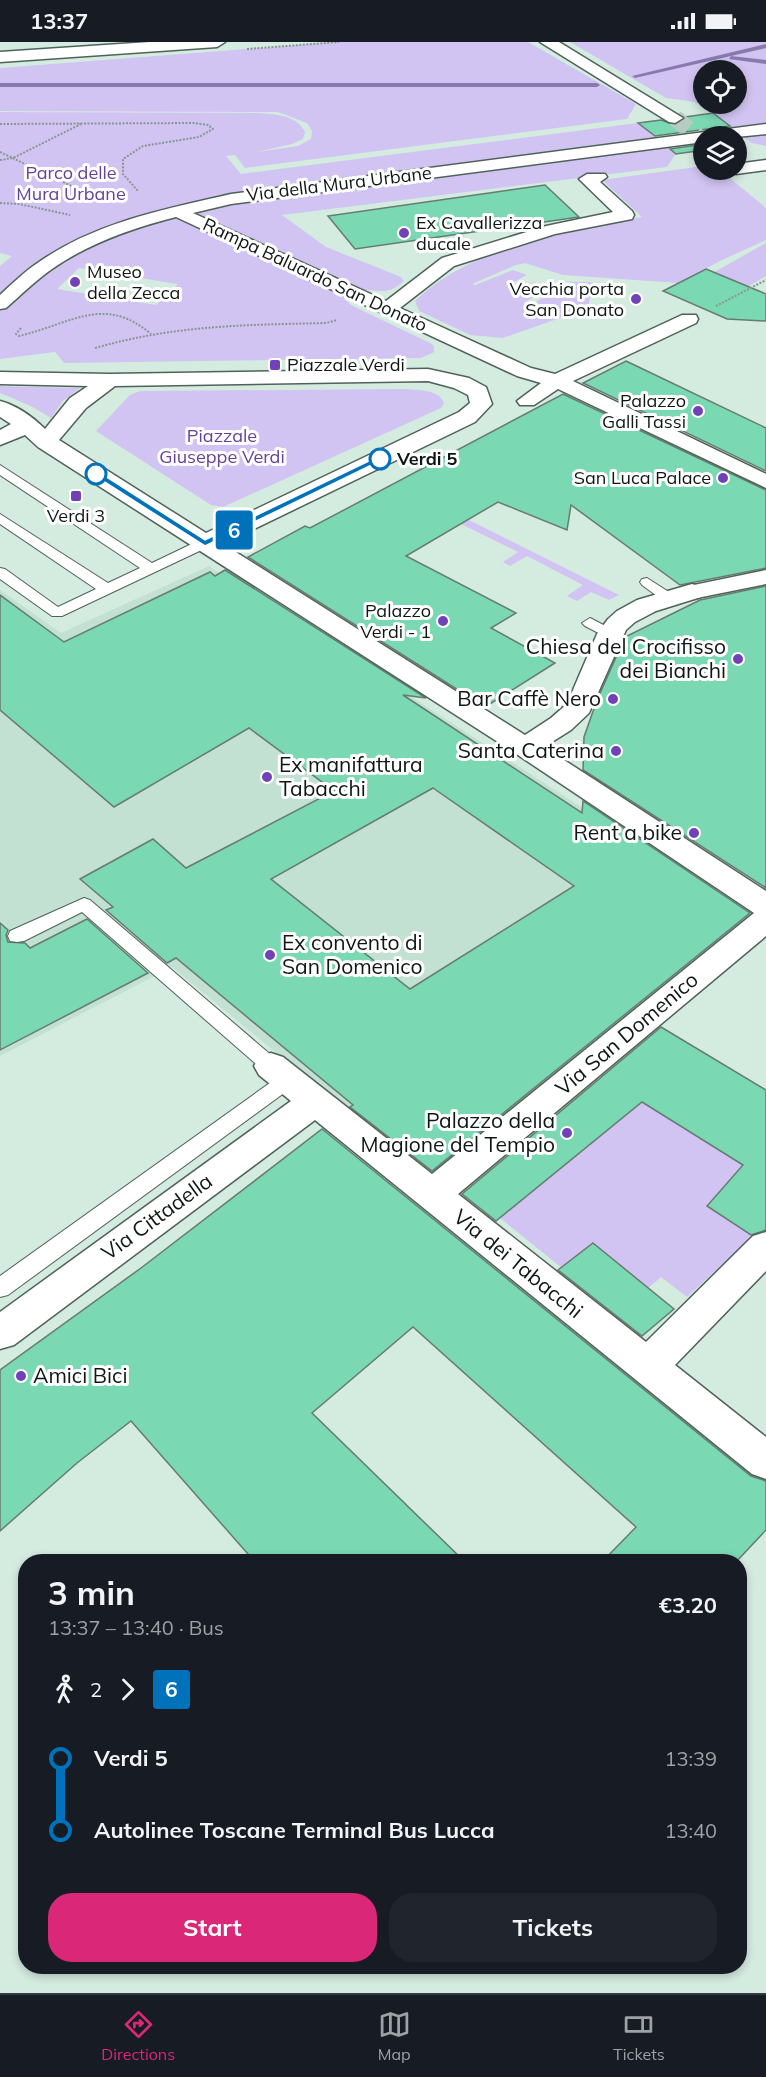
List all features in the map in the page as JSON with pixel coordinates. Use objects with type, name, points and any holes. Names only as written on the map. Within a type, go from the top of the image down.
[{"type":"street","points":[[0,57],[217,42]]},
{"type":"street","points":[[548,42],[675,118]]},
{"type":"street","name":"Via della Mura Urbane","points":[[747,131],[766,129]]},
{"type":"street","name":"Via della Mura Urbane","points":[[7,298],[45,266],[72,250],[124,227],[176,212],[242,197],[693,139]]},
{"type":"street","points":[[747,168],[766,165]]},
{"type":"street","points":[[386,306],[447,262],[552,230],[626,215],[587,179],[599,177]]},
{"type":"street","name":"Rampa Baluardo San Donato","points":[[176,212],[386,306],[524,372],[557,381],[766,482]]},
{"type":"street","points":[[527,401],[557,381],[689,319]]},
{"type":"street","points":[[0,378],[110,380],[428,375],[461,382],[478,392],[480,404],[467,417],[205,543]]},
{"type":"street","points":[[46,442],[78,403],[110,380]]},
{"type":"street","points":[[0,408],[28,425],[46,442],[525,747],[766,906]]},
{"type":"street","points":[[0,438],[28,425]]},
{"type":"street","points":[[525,747],[561,724],[579,707],[600,628],[617,624],[633,613],[681,596],[765,578]]},
{"type":"street","name":"Via San Domenico","points":[[432,1195],[766,919]]},
{"type":"street","name":"Via dei Tabacchi","points":[[291,1083],[766,1461]]},
{"type":"street","name":"Via Cittadella","points":[[0,1333],[291,1083]]},
{"type":"street","points":[[647,1367],[766,1246]]},
{"type":"lane","points":[[0,469],[150,568]]},
{"type":"lane","points":[[0,518],[106,589]]},
{"type":"lane","points":[[0,572],[57,613],[205,543]]},
{"type":"lane","points":[[648,582],[681,596]]},
{"type":"lane","points":[[0,1287],[291,1083],[84,904],[17,936]]},
{"type":"path","points":[[0,160],[13,158],[84,123]]},
{"type":"path","points":[[0,124],[195,123],[208,125],[213,129],[208,135],[141,146],[123,159],[123,174],[138,191],[176,212]]},
{"type":"path","points":[[0,152],[144,220]]},
{"type":"path","points":[[0,203],[19,204],[124,227]]},
{"type":"path","points":[[689,319],[766,280]]},
{"type":"path","points":[[7,298],[34,297],[37,302],[16,334],[19,336],[96,313],[126,316],[142,324],[151,334]]},
{"type":"path","points":[[95,348],[151,334],[240,324],[326,322],[386,306]]},
{"type":"shaded area","name":"Ex manifattura Tabacchi","points":[[209,566],[756,920],[427,1177],[172,967],[0,1056],[0,590],[61,633]]},
{"type":"green space","name":"Parco delle Mura Urbane","points":[[337,42],[528,42],[636,104],[627,119],[245,168],[235,155],[226,156],[241,174],[638,123],[676,154],[667,167],[282,215],[326,247],[401,277],[404,281],[390,290],[361,291],[344,299],[351,305],[432,344],[434,352],[421,358],[64,363],[55,352],[0,359],[0,266],[12,256],[0,253],[0,112],[264,113],[291,119],[297,122],[305,132],[303,139],[292,144],[257,152],[298,146],[311,139],[312,131],[307,123],[278,112],[0,111],[0,68]],"holes":[[[79,268],[178,284],[156,305],[57,289]]]},
{"type":"green space","points":[[570,42],[766,42],[766,146],[747,139],[747,126],[728,126],[712,114],[747,114],[747,60],[693,60],[693,102],[666,98]]},
{"type":"green space","points":[[693,167],[693,180],[732,180],[766,208],[766,240],[679,283],[563,275],[525,263],[516,265],[472,284],[475,285],[513,270],[527,275],[510,284],[516,289],[534,282],[551,288],[523,303],[529,305],[562,288],[573,291],[564,284],[593,282],[588,308],[503,338],[470,335],[419,311],[415,301],[438,282],[464,266],[492,254],[552,236],[642,217],[602,180]]},
{"type":"green space","points":[[766,243],[766,276],[742,290],[684,289]]},
{"type":"green space","points":[[0,386],[80,388],[63,401],[51,418],[31,406],[0,393]]},
{"type":"green space","name":"Piazzale Giuseppe Verdi","points":[[404,389],[433,393],[444,403],[441,408],[223,507],[211,505],[96,431],[130,395],[140,391]]},
{"type":"green space","points":[[469,520],[619,595],[609,600],[591,592],[577,601],[567,596],[583,585],[527,556],[510,566],[503,562],[518,552],[461,524]]},
{"type":"green space","points":[[642,1102],[743,1165],[707,1206],[753,1236],[687,1297],[661,1277],[648,1288],[593,1243],[562,1268],[500,1218]]},
{"type":"building","points":[[714,114],[730,126],[693,126],[693,131],[655,136],[638,123],[661,120],[675,125],[685,117]]},
{"type":"building","points":[[693,146],[693,152],[676,154],[670,149]]},
{"type":"building","name":"Ex Cavallerizza ducale","points":[[545,185],[579,217],[355,249],[328,216]]},
{"type":"building","points":[[706,269],[766,294],[766,321],[727,319],[663,291]]},
{"type":"building","name":"Palazzo Galli Tassi","points":[[626,361],[766,428],[766,471],[583,383]]},
{"type":"building","points":[[563,394],[766,490],[766,568],[680,585],[571,505],[567,530],[498,502],[406,556],[516,613],[491,628],[555,663],[485,707],[248,557],[305,526],[310,528]]},
{"type":"building","name":"Ex manifattura Tabacchi","points":[[225,570],[426,698],[403,695],[582,813],[583,801],[750,913],[432,1171],[350,1107],[353,1105],[176,958],[167,963],[106,910],[113,907],[80,879],[153,839],[186,868],[334,791],[249,728],[114,807],[0,710],[0,595],[64,642],[210,572],[215,576]],"holes":[[[433,788],[574,886],[410,989],[271,879]]]},
{"type":"building","points":[[766,586],[766,888],[583,770],[584,737],[597,700],[625,637],[700,600]]},
{"type":"building","points":[[87,919],[148,973],[0,1050],[0,923],[8,930],[6,935],[8,942],[25,943],[30,948]]},
{"type":"building","name":"Palazzo della Magione del Tempio","points":[[661,1027],[766,1090],[766,1230],[751,1235],[707,1206],[743,1165],[642,1102],[496,1221],[462,1194]]},
{"type":"building","points":[[322,1129],[751,1476],[766,1481],[766,1530],[744,1554],[610,1554],[636,1527],[413,1327],[312,1413],[457,1554],[248,1554],[131,1421],[77,1463],[0,1531],[0,1370],[141,1268]]},
{"type":"building","points":[[593,1243],[674,1309],[642,1336],[558,1270]]},
{"type":"waterway","points":[[635,76],[766,46]]},
{"type":"waterway","points":[[731,58],[766,62]]},
{"type":"waterway","points":[[0,85],[597,85]]},
{"type":"tunnel","points":[[675,118],[693,133]]},
{"type":"bus line","name":"6","points":[[96,474],[205,543],[380,459]]},
{"type":"place","name":"Ex Cavallerizza ducale","points":[[404,233]]},
{"type":"place","name":"Museo della Zecca","points":[[75,282]]},
{"type":"place","name":"Vecchia porta San Donato","points":[[636,299]]},
{"type":"place","name":"Piazzale Verdi","points":[[275,365]]},
{"type":"place","name":"Palazzo Galli Tassi","points":[[698,411]]},
{"type":"place","name":"Verdi 5","points":[[380,459]]},
{"type":"place","name":"San Luca Palace","points":[[723,478]]},
{"type":"place","name":"Verdi 3","points":[[76,496]]},
{"type":"place","name":"Palazzo Verdi - 1","points":[[443,621]]},
{"type":"place","name":"Chiesa del Crocifisso dei Bianchi","points":[[738,659]]},
{"type":"place","name":"Bar Caffè Nero","points":[[613,699]]},
{"type":"place","name":"Santa Caterina","points":[[616,751]]},
{"type":"place","name":"Ex manifattura Tabacchi","points":[[267,777]]},
{"type":"place","name":"Rent a bike","points":[[694,833]]},
{"type":"place","name":"Ex convento di San Domenico","points":[[270,955]]},
{"type":"place","name":"Palazzo della Magione del Tempio","points":[[567,1133]]},
{"type":"place","name":"Amici Bici","points":[[21,1376]]}]
